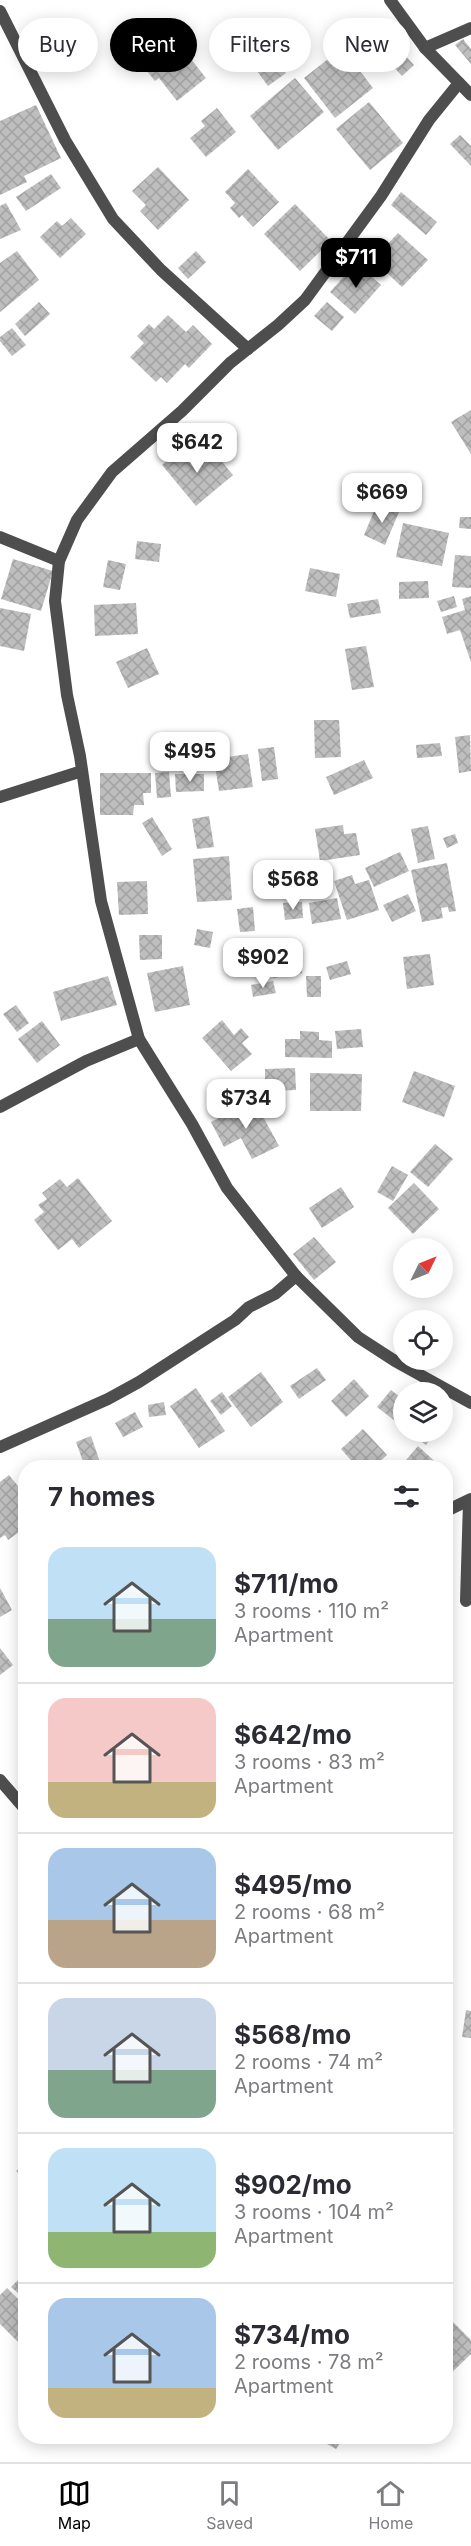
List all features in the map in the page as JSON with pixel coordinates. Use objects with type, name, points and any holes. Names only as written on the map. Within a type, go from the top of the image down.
[{"type":"street","points":[[390,0],[426,48],[471,95]]},
{"type":"street","points":[[0,11],[65,141],[113,219],[161,270],[248,349]]},
{"type":"street","points":[[426,48],[471,28]]},
{"type":"street","points":[[459,83],[429,120],[381,196],[305,300],[112,472],[77,520],[59,561],[55,601],[67,695],[82,771],[101,902],[139,1039],[192,1124],[227,1188],[296,1276],[358,1337],[395,1361],[471,1403]]},
{"type":"street","points":[[0,537],[59,561]]},
{"type":"street","points":[[0,797],[82,771]]},
{"type":"street","points":[[0,1107],[86,1061],[139,1039]]},
{"type":"street","points":[[0,1447],[108,1399],[139,1382],[235,1320],[249,1307],[275,1294],[296,1276]]},
{"type":"street","points":[[453,1508],[470,1500],[466,1601]]},
{"type":"street","points":[[0,1780],[18,1801]]},
{"type":"building","points":[[463,39],[471,49],[471,64],[455,45]]},
{"type":"building","points":[[323,63],[323,72],[361,72],[373,88],[335,118],[304,78]]},
{"type":"building","points":[[197,67],[206,78],[177,101],[159,78],[155,81],[148,72],[197,72]]},
{"type":"building","points":[[258,72],[285,72],[286,73],[268,86]]},
{"type":"building","points":[[295,78],[324,112],[278,150],[250,116]]},
{"type":"building","points":[[369,102],[403,143],[370,170],[336,129]]},
{"type":"building","points":[[36,105],[61,158],[24,176],[27,182],[0,195],[0,121]]},
{"type":"building","points":[[217,108],[236,132],[206,157],[190,138],[205,126],[201,121]]},
{"type":"building","points":[[460,135],[471,146],[471,166],[450,144]]},
{"type":"building","points":[[158,167],[189,200],[158,230],[140,211],[146,205],[132,191]]},
{"type":"building","points":[[248,169],[279,202],[253,227],[242,215],[239,218],[230,208],[235,203],[225,192]]},
{"type":"building","points":[[51,174],[61,188],[26,211],[16,197]]},
{"type":"building","points":[[401,192],[437,222],[426,235],[391,205]]},
{"type":"building","points":[[6,203],[21,230],[0,239],[0,206]]},
{"type":"building","points":[[295,204],[331,241],[300,271],[264,234]]},
{"type":"building","points":[[71,218],[86,234],[60,258],[40,237],[57,221],[62,226]]},
{"type":"building","points":[[398,233],[428,260],[402,287],[373,260]]},
{"type":"building","points":[[17,251],[39,280],[0,312],[0,263]]},
{"type":"building","points":[[196,251],[206,262],[188,279],[178,268]]},
{"type":"building","points":[[356,263],[381,285],[355,314],[330,292]]},
{"type":"building","points":[[39,302],[50,314],[25,336],[15,324]]},
{"type":"building","points":[[327,302],[344,317],[332,331],[314,316]]},
{"type":"building","points":[[168,315],[186,332],[193,325],[212,344],[189,368],[185,364],[167,383],[161,377],[156,382],[130,357],[144,343],[137,336],[149,324],[154,329]]},
{"type":"building","points":[[12,328],[26,345],[12,356],[0,341],[0,337]]},
{"type":"building","points":[[471,410],[471,454],[451,422]]},
{"type":"building","points":[[186,446],[200,462],[213,451],[233,475],[196,506],[162,465]]},
{"type":"building","points":[[378,502],[399,512],[385,545],[364,535]]},
{"type":"building","points":[[460,517],[471,517],[471,529],[459,528]]},
{"type":"building","points":[[403,523],[449,533],[442,566],[396,557]]},
{"type":"building","points":[[137,541],[161,544],[159,562],[135,559]]},
{"type":"building","points":[[455,555],[471,556],[471,588],[452,587]]},
{"type":"building","points":[[13,559],[53,571],[41,611],[1,599]]},
{"type":"building","points":[[108,560],[126,564],[120,590],[103,587]]},
{"type":"building","points":[[310,568],[340,574],[336,597],[305,591]]},
{"type":"building","points":[[428,581],[429,598],[399,599],[399,582]]},
{"type":"building","points":[[454,596],[457,607],[441,612],[437,601]]},
{"type":"building","points":[[471,596],[471,662],[460,630],[447,634],[442,617],[465,610],[462,599]]},
{"type":"building","points":[[378,599],[381,613],[350,618],[347,604]]},
{"type":"building","points":[[136,603],[138,634],[95,636],[94,605]]},
{"type":"building","points":[[0,608],[31,614],[24,651],[0,646]]},
{"type":"building","points":[[366,646],[374,687],[352,690],[345,649]]},
{"type":"building","points":[[147,648],[159,674],[128,688],[116,662]]},
{"type":"building","points":[[314,720],[339,720],[341,757],[315,758]]},
{"type":"building","points":[[470,735],[471,771],[459,773],[455,737]]},
{"type":"building","points":[[440,743],[442,756],[417,758],[416,745]]},
{"type":"building","points":[[274,747],[278,779],[262,781],[258,749]]},
{"type":"building","points":[[248,754],[253,787],[219,791],[214,759]]},
{"type":"building","points":[[364,760],[373,778],[334,795],[326,777]]},
{"type":"building","points":[[169,772],[171,797],[157,798],[155,773]]},
{"type":"building","points":[[100,773],[151,773],[151,793],[143,793],[144,805],[134,805],[133,815],[100,815]]},
{"type":"building","points":[[175,774],[204,774],[204,791],[176,792]]},
{"type":"building","points":[[209,816],[214,847],[197,849],[192,819]]},
{"type":"building","points":[[152,817],[172,849],[162,856],[142,823]]},
{"type":"building","points":[[343,825],[344,834],[356,833],[360,855],[320,861],[315,829]]},
{"type":"building","points":[[428,826],[435,859],[418,863],[411,829]]},
{"type":"building","points":[[455,834],[458,843],[447,848],[443,838]]},
{"type":"building","points":[[400,852],[409,871],[374,887],[365,868]]},
{"type":"building","points":[[229,856],[232,900],[197,902],[193,859]]},
{"type":"building","points":[[447,863],[456,911],[449,912],[448,907],[441,908],[443,918],[422,922],[411,870]]},
{"type":"building","points":[[352,875],[355,884],[369,880],[379,910],[347,920],[334,881]]},
{"type":"building","points":[[147,881],[148,914],[119,915],[117,882]]},
{"type":"building","points":[[408,894],[416,911],[392,922],[383,905]]},
{"type":"building","points":[[337,898],[341,919],[312,924],[309,903]]},
{"type":"building","points":[[302,902],[303,918],[285,920],[283,903]]},
{"type":"building","points":[[253,907],[255,931],[240,932],[237,909]]},
{"type":"building","points":[[197,929],[213,932],[210,948],[194,945]]},
{"type":"building","points":[[139,935],[162,935],[162,959],[140,960]]},
{"type":"building","points":[[430,954],[434,985],[407,989],[403,957]]},
{"type":"building","points":[[299,957],[302,973],[273,978],[270,962]]},
{"type":"building","points":[[347,961],[351,974],[330,980],[326,967]]},
{"type":"building","points":[[183,966],[190,1005],[155,1012],[147,973]]},
{"type":"building","points":[[108,976],[117,1005],[61,1021],[53,992]]},
{"type":"building","points":[[306,976],[321,976],[321,997],[307,997]]},
{"type":"building","points":[[273,981],[276,993],[253,997],[251,985]]},
{"type":"building","points":[[16,1005],[29,1023],[17,1032],[3,1014]]},
{"type":"building","points":[[222,1020],[234,1035],[241,1028],[249,1037],[242,1043],[252,1054],[231,1071],[202,1038]]},
{"type":"building","points":[[42,1021],[60,1045],[37,1063],[18,1039]]},
{"type":"building","points":[[361,1029],[363,1047],[337,1049],[335,1031]]},
{"type":"building","points":[[300,1031],[319,1032],[319,1040],[332,1041],[332,1058],[285,1057],[285,1039],[300,1039]]},
{"type":"building","points":[[295,1068],[296,1090],[265,1091],[265,1069]]},
{"type":"building","points":[[414,1071],[455,1086],[444,1117],[402,1102]]},
{"type":"building","points":[[310,1073],[362,1074],[361,1111],[310,1111]]},
{"type":"building","points":[[254,1100],[279,1146],[252,1159],[241,1138],[224,1147],[211,1122]]},
{"type":"building","points":[[435,1144],[453,1159],[428,1187],[410,1172]]},
{"type":"building","points":[[392,1166],[408,1175],[393,1201],[377,1192]]},
{"type":"building","points":[[78,1178],[112,1221],[79,1248],[72,1239],[58,1250],[34,1220],[44,1212],[38,1205],[47,1199],[42,1193],[60,1179],[67,1187]]},
{"type":"building","points":[[414,1183],[439,1209],[413,1234],[388,1208]]},
{"type":"building","points":[[341,1187],[354,1207],[322,1228],[309,1208]]},
{"type":"building","points":[[314,1237],[336,1262],[314,1280],[293,1254]]},
{"type":"building","points":[[317,1368],[326,1380],[299,1399],[290,1386]]},
{"type":"building","points":[[261,1372],[283,1402],[251,1427],[228,1397]]},
{"type":"building","points":[[354,1379],[369,1396],[346,1417],[331,1401]]},
{"type":"building","points":[[196,1388],[225,1431],[199,1448],[170,1406]]},
{"type":"building","points":[[391,1390],[393,1392],[393,1419],[377,1407]]},
{"type":"building","points":[[222,1392],[232,1406],[221,1415],[210,1401]]},
{"type":"building","points":[[164,1402],[166,1415],[149,1417],[148,1405]]},
{"type":"building","points":[[135,1412],[143,1427],[123,1437],[115,1423]]},
{"type":"building","points":[[363,1429],[387,1455],[382,1460],[351,1460],[341,1449]]},
{"type":"building","points":[[91,1436],[99,1460],[82,1460],[76,1442]]},
{"type":"building","points":[[418,1446],[433,1460],[406,1460]]},
{"type":"building","points":[[9,1475],[18,1486],[18,1533],[8,1540],[5,1535],[0,1538],[0,1482]]},
{"type":"building","points":[[0,1588],[12,1610],[0,1617]]},
{"type":"building","points":[[0,1648],[13,1665],[0,1675]]},
{"type":"building","points":[[466,2010],[471,2011],[471,2038],[462,2037]]},
{"type":"building","points":[[18,2280],[18,2293],[11,2287]]},
{"type":"building","points":[[7,2288],[18,2299],[18,2342],[0,2324],[0,2295]]},
{"type":"building","points":[[453,2322],[471,2340],[471,2354],[453,2371]]},
{"type":"building","points":[[327,2444],[339,2444],[336,2449]]}]
